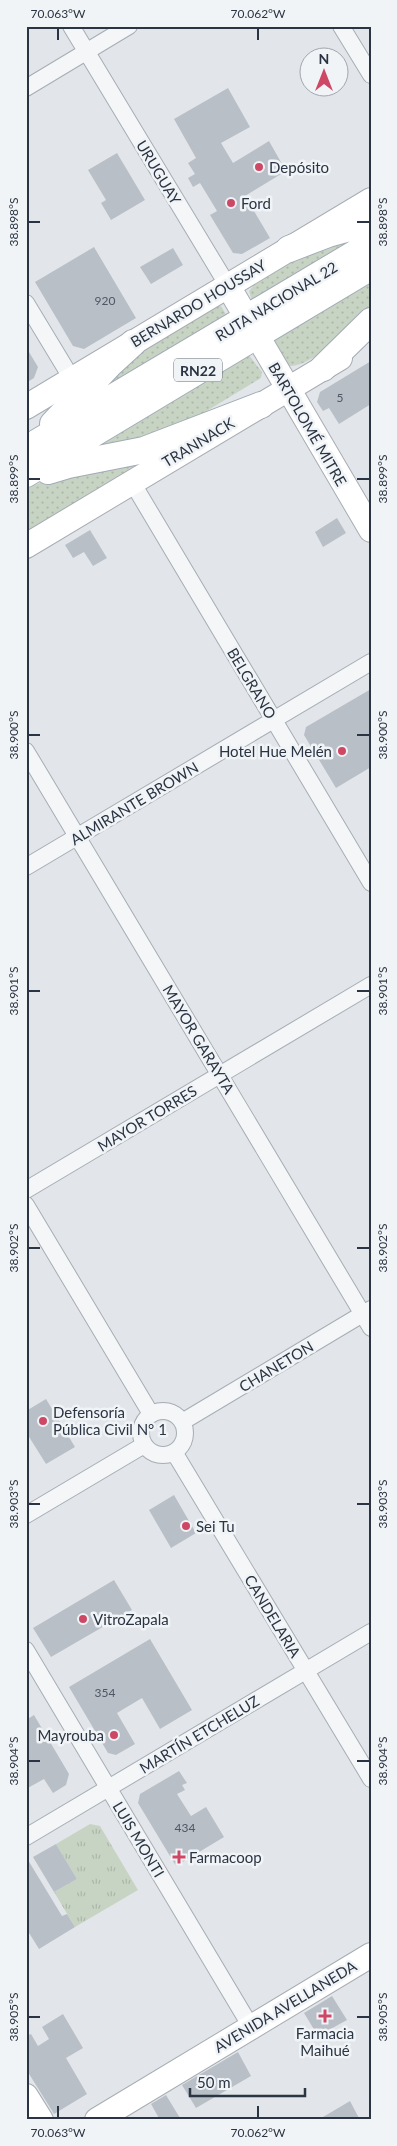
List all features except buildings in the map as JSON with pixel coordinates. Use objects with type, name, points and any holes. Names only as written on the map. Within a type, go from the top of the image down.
[{"type":"main road","points":[[289,249],[328,234],[371,222]]},
{"type":"main road","name":"RUTA NACIONAL 22","points":[[26,474],[252,327],[371,244]]},
{"type":"main road","name":"RUTA NACIONAL 22","points":[[29,448],[252,327],[371,267]]},
{"type":"main road","points":[[323,368],[371,321]]},
{"type":"main road","points":[[29,448],[133,342]]},
{"type":"main road","points":[[26,479],[68,465],[144,450],[262,404]]},
{"type":"street","name":"URUGUAY","points":[[71,26],[252,327]]},
{"type":"street","points":[[26,88],[129,26]]},
{"type":"street","points":[[341,26],[371,75]]},
{"type":"street","name":"BERNARDO HOUSSAY","points":[[26,407],[371,200]]},
{"type":"street","points":[[26,303],[72,379]]},
{"type":"street","name":"BARTOLOMÉ MITRE","points":[[252,327],[371,530]]},
{"type":"street","name":"TRANNACK","points":[[26,546],[371,339]]},
{"type":"street","name":"BELGRANO","points":[[132,482],[371,884]]},
{"type":"street","name":"ALMIRANTE BROWN","points":[[26,867],[371,662]]},
{"type":"street","name":"MAYOR GARAYTA","points":[[26,751],[220,1075],[368,1317]]},
{"type":"street","name":"MAYOR TORRES","points":[[26,1190],[371,985]]},
{"type":"street","points":[[26,1205],[151,1414]]},
{"type":"street","name":"CHANETON","points":[[182,1422],[368,1317]]},
{"type":"street","points":[[165,1411],[172,1413],[182,1422],[185,1428],[184,1442],[174,1452],[161,1456],[148,1450],[144,1445],[140,1431],[142,1424],[151,1414],[165,1411]]},
{"type":"street","points":[[26,1515],[144,1445]]},
{"type":"street","name":"CANDELARIA","points":[[174,1452],[371,1780]]},
{"type":"street","name":"MARTÍN ETCHELUZ","points":[[26,1836],[371,1632]]},
{"type":"street","name":"LUIS MONTI","points":[[26,1650],[251,2027]]},
{"type":"street","name":"AVENIDA AVELLANEDA","points":[[97,2120],[371,1955]]},
{"type":"street","points":[[26,2096],[40,2120]]},
{"type":"green space","points":[[371,234],[252,301],[249,291],[254,285],[324,242]]},
{"type":"green space","points":[[371,277],[371,313],[317,356],[294,366],[286,365],[273,344],[274,337]]},
{"type":"green space","points":[[215,306],[221,306],[227,316],[70,414],[118,364]]},
{"type":"green space","points":[[248,354],[262,372],[261,378],[182,426],[75,457]]},
{"type":"green space","points":[[189,438],[26,535],[26,489],[42,482]]},
{"type":"green space","points":[[90,1824],[100,1826],[138,1890],[75,1927],[54,1892],[77,1879],[56,1844]]},
{"type":"place","name":"Depósito","points":[[259,167]]},
{"type":"place","name":"Ford","points":[[231,203]]},
{"type":"place","name":"Hotel Hue Melén","points":[[342,751]]},
{"type":"place","name":"Defensoría Pública Civil N° 1","points":[[43,1421]]},
{"type":"place","name":"Sei Tu","points":[[186,1526]]},
{"type":"place","name":"VitroZapala","points":[[83,1619]]},
{"type":"place","name":"Mayrouba","points":[[114,1735]]},
{"type":"place","name":"Farmacoop","points":[[179,1857]]},
{"type":"place","name":"Farmacia Maihué","points":[[325,2016]]}]
